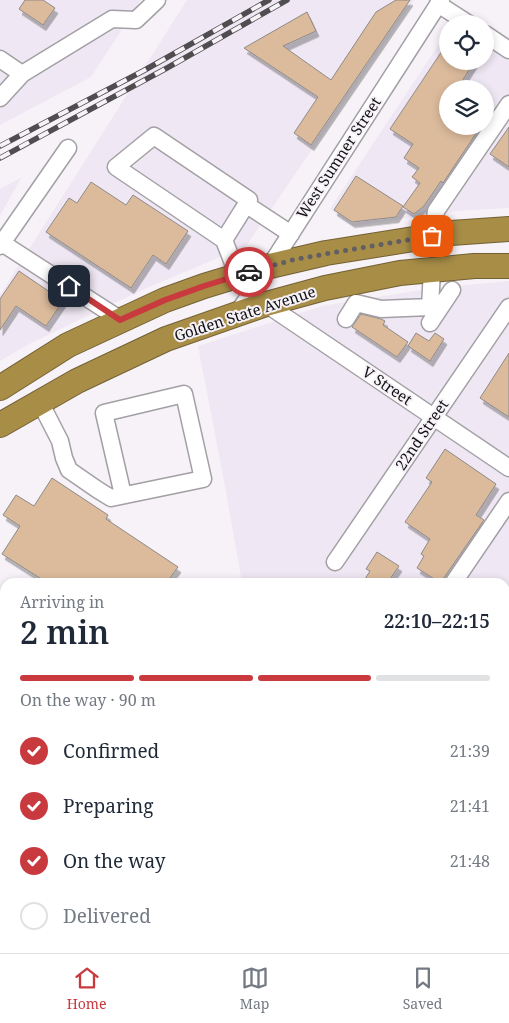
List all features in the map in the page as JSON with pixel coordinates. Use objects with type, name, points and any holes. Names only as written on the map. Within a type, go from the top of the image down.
[{"type":"highway","points":[[0,388],[68,345],[120,320],[165,300],[270,266],[326,254],[451,233],[509,229]]},
{"type":"highway","name":"Golden State Avenue","points":[[0,425],[77,381],[166,339],[266,304],[325,288],[390,274],[474,266],[509,266]]},
{"type":"street","points":[[0,98],[22,74],[112,18],[136,20],[157,0]]},
{"type":"street","points":[[439,2],[456,15]]},
{"type":"street","name":"West Sumner Street","points":[[236,315],[291,234],[439,2]]},
{"type":"street","points":[[494,40],[509,50]]},
{"type":"street","points":[[0,59],[22,74]]},
{"type":"street","points":[[432,236],[436,211],[509,104]]},
{"type":"street","points":[[224,240],[250,200],[154,136],[116,167],[224,240],[238,276]]},
{"type":"street","points":[[68,148],[1,244],[120,320]]},
{"type":"street","points":[[247,204],[291,234]]},
{"type":"street","points":[[432,270],[433,314]]},
{"type":"street","points":[[433,314],[452,290]]},
{"type":"street","points":[[346,319],[356,303],[381,309],[433,314]]},
{"type":"street","name":"V Street","points":[[266,304],[509,468]]},
{"type":"street","name":"22nd Street","points":[[334,562],[509,307]]},
{"type":"street","points":[[40,402],[60,441],[70,470],[111,498],[203,479],[184,394],[104,413],[124,495]]},
{"type":"street","points":[[457,578],[509,501]]},
{"type":"shaded area","points":[[0,0],[141,0],[91,77],[0,125]]},
{"type":"shaded area","points":[[187,0],[414,0],[246,246],[142,290],[27,345],[0,361],[0,295]]},
{"type":"shaded area","points":[[439,44],[439,70],[494,70],[494,52],[509,61],[509,208],[456,211],[352,226],[330,209]]},
{"type":"shaded area","points":[[22,177],[0,215],[0,189]]},
{"type":"shaded area","points":[[509,281],[509,578],[241,578],[198,346],[322,306],[428,289]]},
{"type":"building","points":[[25,0],[43,0],[55,8],[43,25],[19,9]]},
{"type":"building","points":[[396,0],[410,0],[311,145],[294,133],[318,97],[244,48],[307,12],[316,31],[283,46],[331,80],[376,12]]},
{"type":"building","points":[[439,56],[439,70],[469,70],[463,80],[439,80],[439,135],[475,135],[443,183],[441,181],[424,206],[414,214],[403,207],[420,183],[412,177],[419,168],[404,158],[413,144],[390,129]]},
{"type":"building","points":[[509,127],[509,167],[490,154]]},
{"type":"building","points":[[356,176],[403,206],[396,217],[352,222],[334,210]]},
{"type":"building","points":[[91,182],[126,205],[133,195],[188,231],[166,264],[153,255],[131,288],[46,232],[69,198],[77,203]]},
{"type":"building","points":[[19,271],[63,301],[46,326],[16,306],[0,330],[0,299]]},
{"type":"building","points":[[361,314],[385,321],[383,325],[408,342],[397,357],[352,327]]},
{"type":"building","points":[[416,333],[429,341],[435,333],[444,339],[430,361],[408,346]]},
{"type":"building","points":[[509,353],[509,417],[480,398]]},
{"type":"building","points":[[445,449],[496,484],[476,515],[484,520],[444,578],[433,578],[417,568],[424,556],[421,554],[430,539],[405,522],[432,482],[426,478]]},
{"type":"building","points":[[52,478],[108,515],[106,519],[178,567],[170,578],[40,578],[2,554],[20,526],[3,515],[16,495],[34,506]]},
{"type":"building","points":[[377,552],[399,566],[391,578],[366,578],[370,571],[366,569]]},
{"type":"railway","points":[[0,146],[143,71],[269,0]]},
{"type":"railway","points":[[0,158],[167,68],[287,0]]},
{"type":"way so far","points":[[249,272],[296,259],[432,236]]},
{"type":"route","points":[[69,286],[120,320],[165,300],[249,272]]}]
